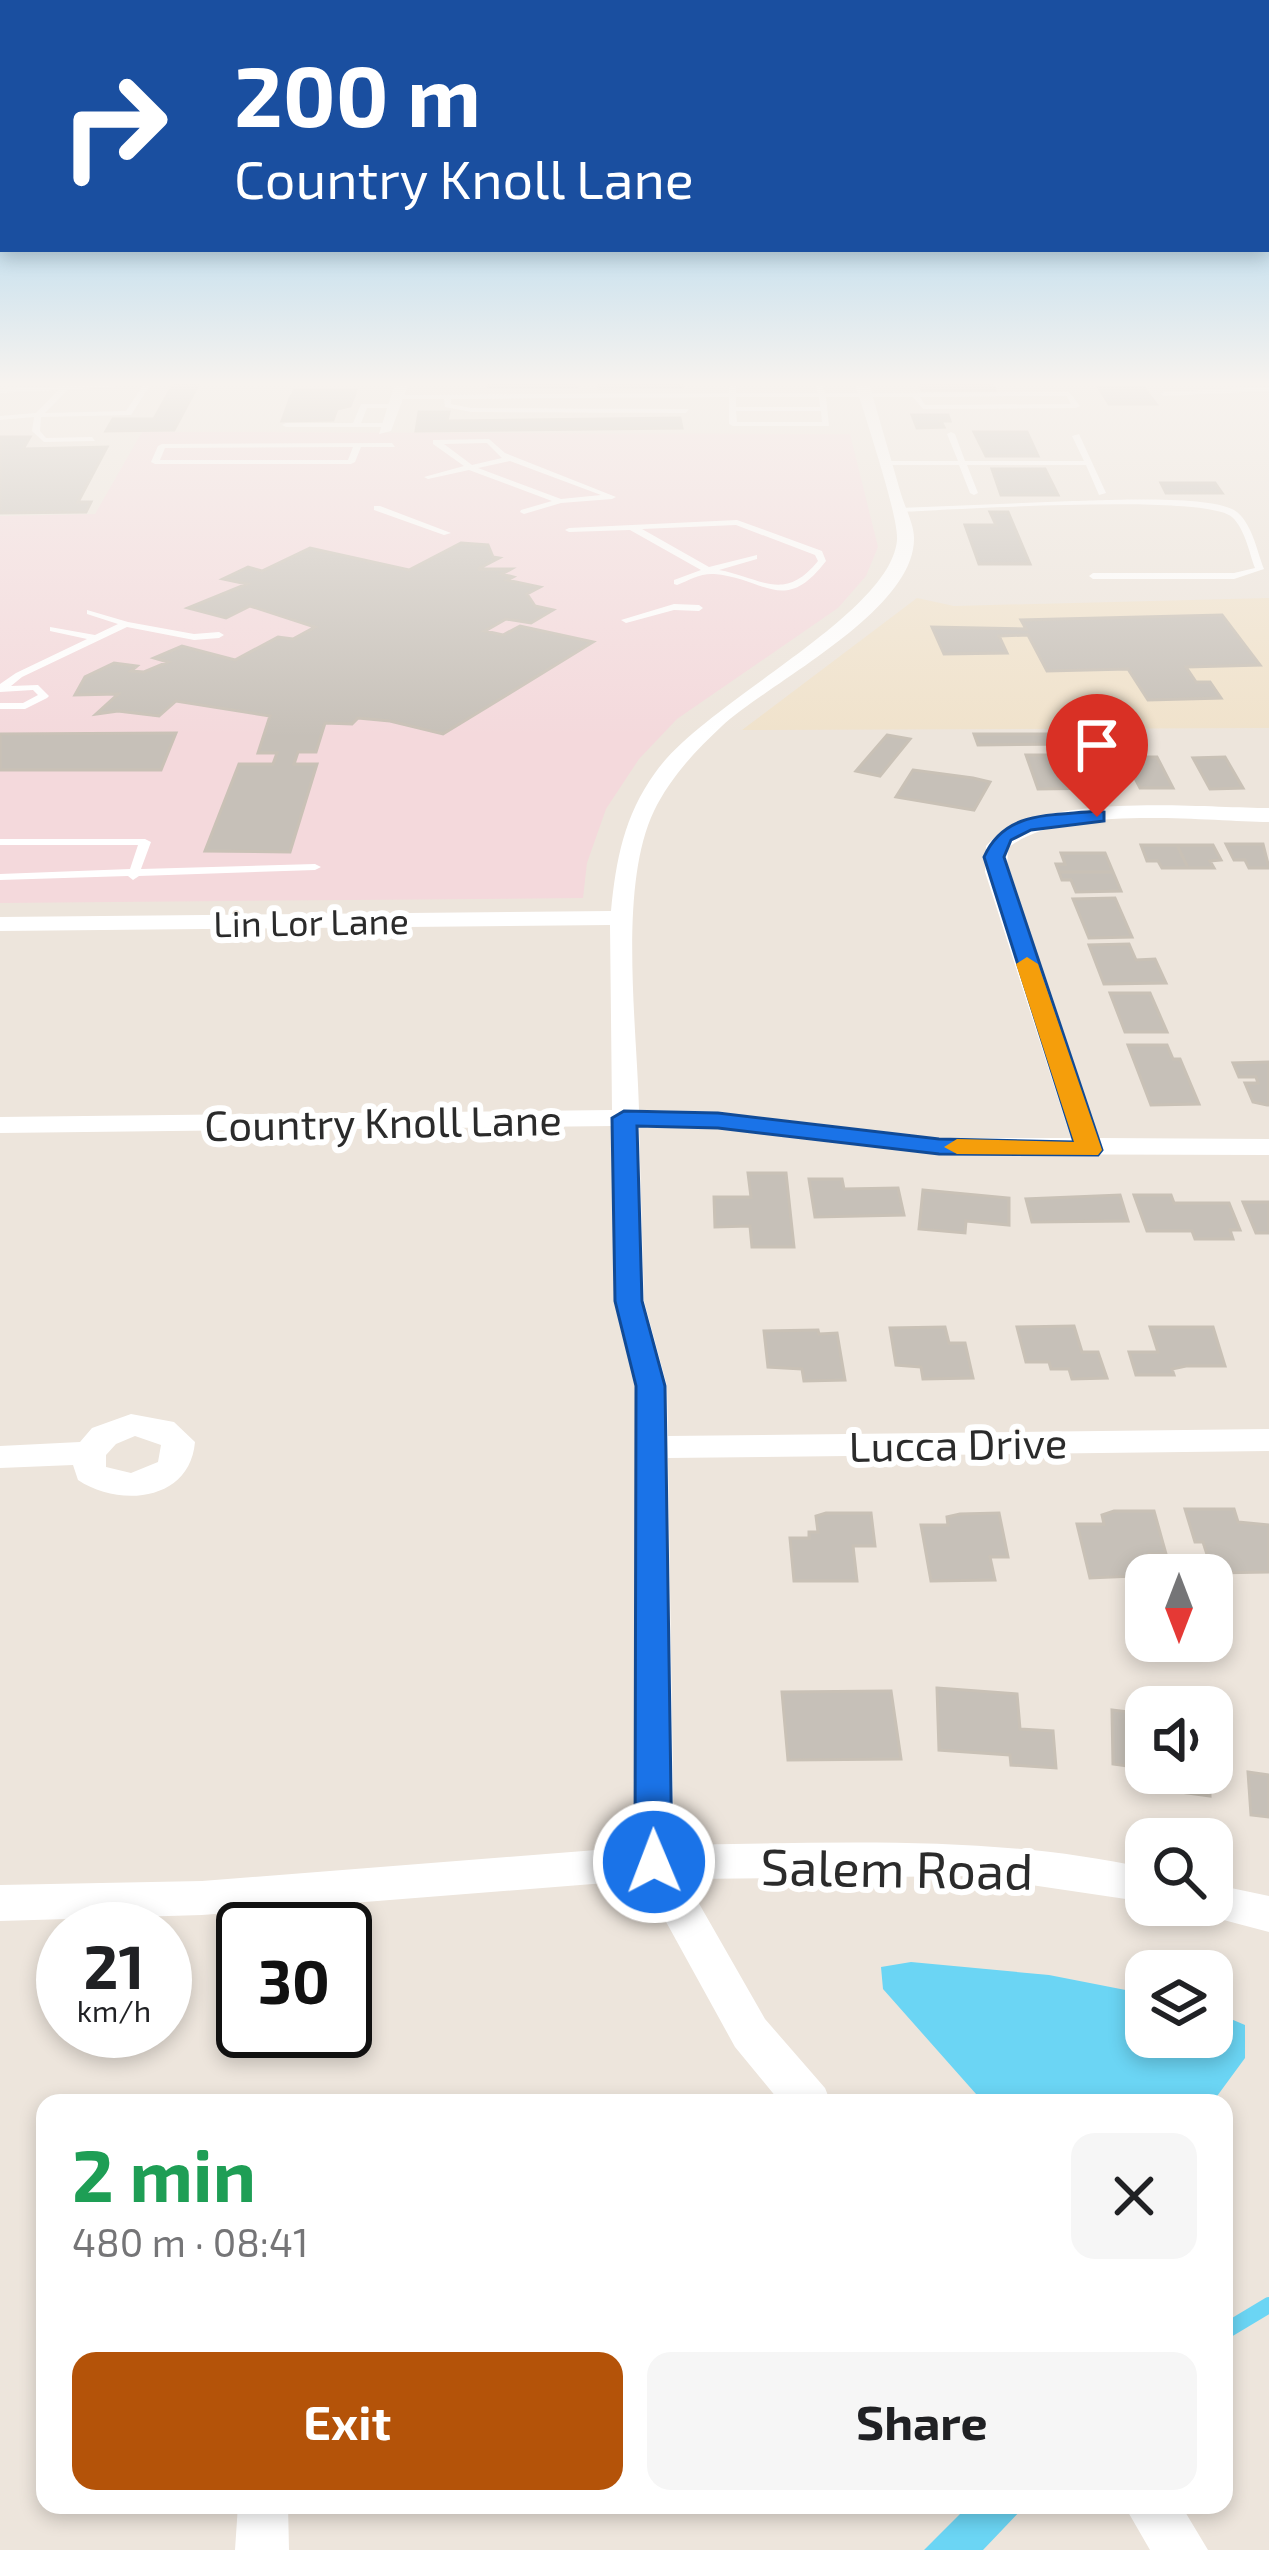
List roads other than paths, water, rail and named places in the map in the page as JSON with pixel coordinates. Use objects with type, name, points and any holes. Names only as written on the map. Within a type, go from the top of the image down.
[{"type":"street","points":[[801,2094],[750,2033],[654,1862],[650,1386],[628,1301],[622,918],[628,852],[642,813],[665,772],[717,720],[847,624],[885,587],[906,538],[895,499]]},
{"type":"street","points":[[1089,1150],[996,872],[994,857],[1003,837],[1027,825],[1075,817],[1269,815]]},
{"type":"street","name":"Lin Lor Lane","points":[[0,924],[622,918]]},
{"type":"street","name":"Country Knoll Lane","points":[[0,1125],[624,1118],[718,1120],[939,1146],[1269,1147]]},
{"type":"street","name":"Lucca Drive","points":[[648,1447],[1269,1440]]},
{"type":"street","points":[[0,1456],[88,1453]]},
{"type":"street","name":"Salem Road","points":[[0,1903],[202,1898],[654,1862],[971,1859],[1125,1882]]},
{"type":"street","points":[[1233,1905],[1269,1914]]},
{"type":"street","points":[[1156,2514],[1181,2550]]},
{"type":"lane","points":[[555,499],[560,501]]},
{"type":"lane","points":[[524,512],[586,499]]},
{"type":"lane","points":[[898,510],[1168,503],[1220,507],[1238,519],[1261,569],[1234,576],[1093,575]]},
{"type":"lane","points":[[377,508],[447,533]]},
{"type":"lane","points":[[569,530],[628,525],[737,522],[819,553],[822,561],[809,581],[784,590],[708,570],[628,525]]},
{"type":"lane","points":[[677,582],[754,557]]},
{"type":"lane","points":[[626,620],[674,607],[699,608]]},
{"type":"lane","points":[[90,613],[194,638],[219,635]]},
{"type":"lane","points":[[0,689],[19,675],[127,624]]},
{"type":"lane","points":[[53,628],[94,638]]},
{"type":"lane","points":[[0,689],[35,687],[44,696],[25,706],[0,706]]},
{"type":"lane","points":[[0,842],[146,842],[134,877]]},
{"type":"lane","points":[[0,878],[134,877],[315,867]]},
{"type":"water","points":[[911,1962],[1049,1975],[1125,1990],[1125,2058],[1233,2058],[1233,2020],[1245,2025],[1245,2058],[1219,2094],[976,2094],[883,1989],[881,1967]]},
{"type":"water","points":[[960,2514],[1017,2514],[983,2550],[924,2550]]},
{"type":"waterway","points":[[1233,2327],[1269,2305]]}]
